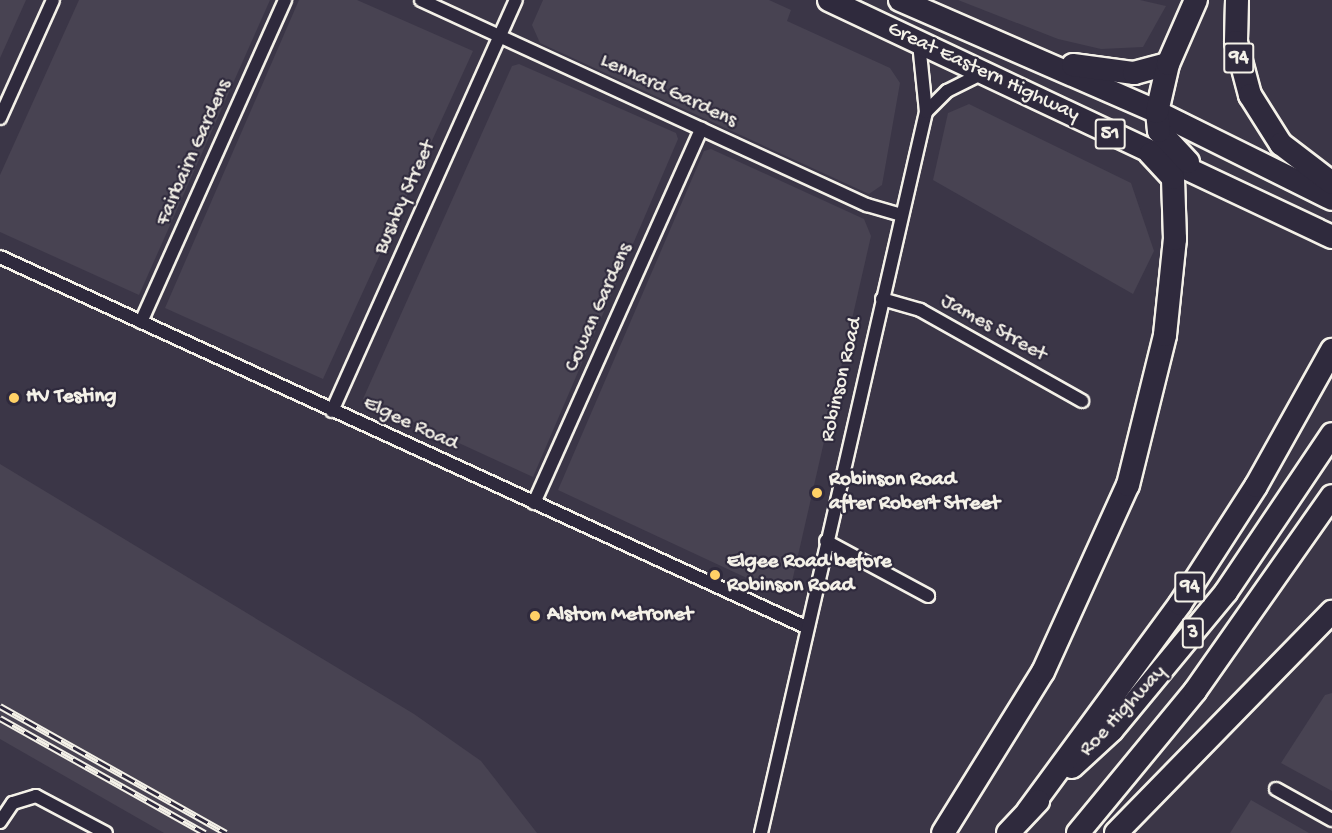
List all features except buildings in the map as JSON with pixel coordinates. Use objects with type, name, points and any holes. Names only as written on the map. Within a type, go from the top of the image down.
[{"type":"highway","name":"Great Eastern Highway","points":[[829,0],[858,7],[919,43],[1332,237]]},
{"type":"highway","name":"Great Eastern Highway","points":[[900,0],[1157,112],[1332,199]]},
{"type":"highway","points":[[1196,0],[1168,64],[1157,112],[1159,131],[1168,145],[1203,176]]},
{"type":"highway","name":"94","points":[[1237,0],[1236,42],[1250,95],[1281,144],[1332,183]]},
{"type":"highway","points":[[994,40],[1101,70],[1150,73],[1168,64]]},
{"type":"highway","points":[[943,833],[1043,672],[1128,485],[1165,335],[1175,239],[1173,178],[1152,154]]},
{"type":"highway","name":"94","points":[[1028,811],[1180,604],[1256,486],[1332,350]]},
{"type":"highway","name":"Roe Highway","points":[[1008,833],[1112,730],[1172,660],[1226,592],[1332,434]]},
{"type":"highway","name":"Roe Highway","points":[[1078,833],[1196,691],[1332,496]]},
{"type":"highway","points":[[1116,833],[1330,613]]},
{"type":"street","points":[[0,118],[53,0]]},
{"type":"street","name":"Fairbairn Gardens","points":[[141,322],[285,0]]},
{"type":"street","name":"Lennard Gardens","points":[[421,0],[701,129],[901,215]]},
{"type":"street","name":"Bushby Street","points":[[332,411],[516,0]]},
{"type":"street","name":"Robinson Road","points":[[761,833],[806,627],[926,112],[919,43]]},
{"type":"street","points":[[926,112],[947,91],[983,73]]},
{"type":"street","name":"Cowan Gardens","points":[[534,503],[701,129]]},
{"type":"street","name":"Elgee Road","points":[[0,256],[332,411],[806,627]]},
{"type":"street","name":"James Street","points":[[882,299],[920,310],[1082,401]]},
{"type":"street","points":[[826,541],[928,596]]},
{"type":"street","points":[[1276,789],[1332,820]]},
{"type":"street","points":[[0,822],[25,797],[47,801],[106,833]]},
{"type":"shaded area","points":[[0,0],[26,0],[0,58]]},
{"type":"shaded area","points":[[79,0],[270,0],[139,295],[0,232],[0,175]]},
{"type":"shaded area","points":[[299,0],[357,0],[473,51],[323,379],[165,308]]},
{"type":"shaded area","points":[[543,0],[769,0],[791,10],[787,21],[890,68],[900,83],[882,185],[869,194],[540,43],[532,25]]},
{"type":"shaded area","points":[[958,0],[1140,0],[1166,6],[1143,47],[1101,49],[1058,39]]},
{"type":"shaded area","points":[[519,64],[676,133],[678,139],[533,477],[363,399],[512,66]]},
{"type":"shaded area","points":[[969,104],[1131,183],[1154,251],[1133,294],[933,180],[948,113]]},
{"type":"shaded area","points":[[711,149],[864,219],[871,236],[791,586],[781,594],[558,490],[704,151]]},
{"type":"shaded area","points":[[0,464],[414,714],[481,761],[537,833],[164,833],[0,739]]},
{"type":"shaded area","points":[[1332,693],[1332,791],[1281,763],[1325,695]]},
{"type":"shaded area","points":[[1251,800],[1309,833],[1230,833]]},
{"type":"railway","points":[[0,706],[226,833]]},
{"type":"railway","points":[[0,718],[205,833]]},
{"type":"place","name":"HV Testing","points":[[14,398]]},
{"type":"place","name":"Robinson Road after Robert Street","points":[[817,493]]},
{"type":"place","name":"Elgee Road before Robinson Road","points":[[715,575]]},
{"type":"place","name":"Alstom Metronet","points":[[535,616]]}]
